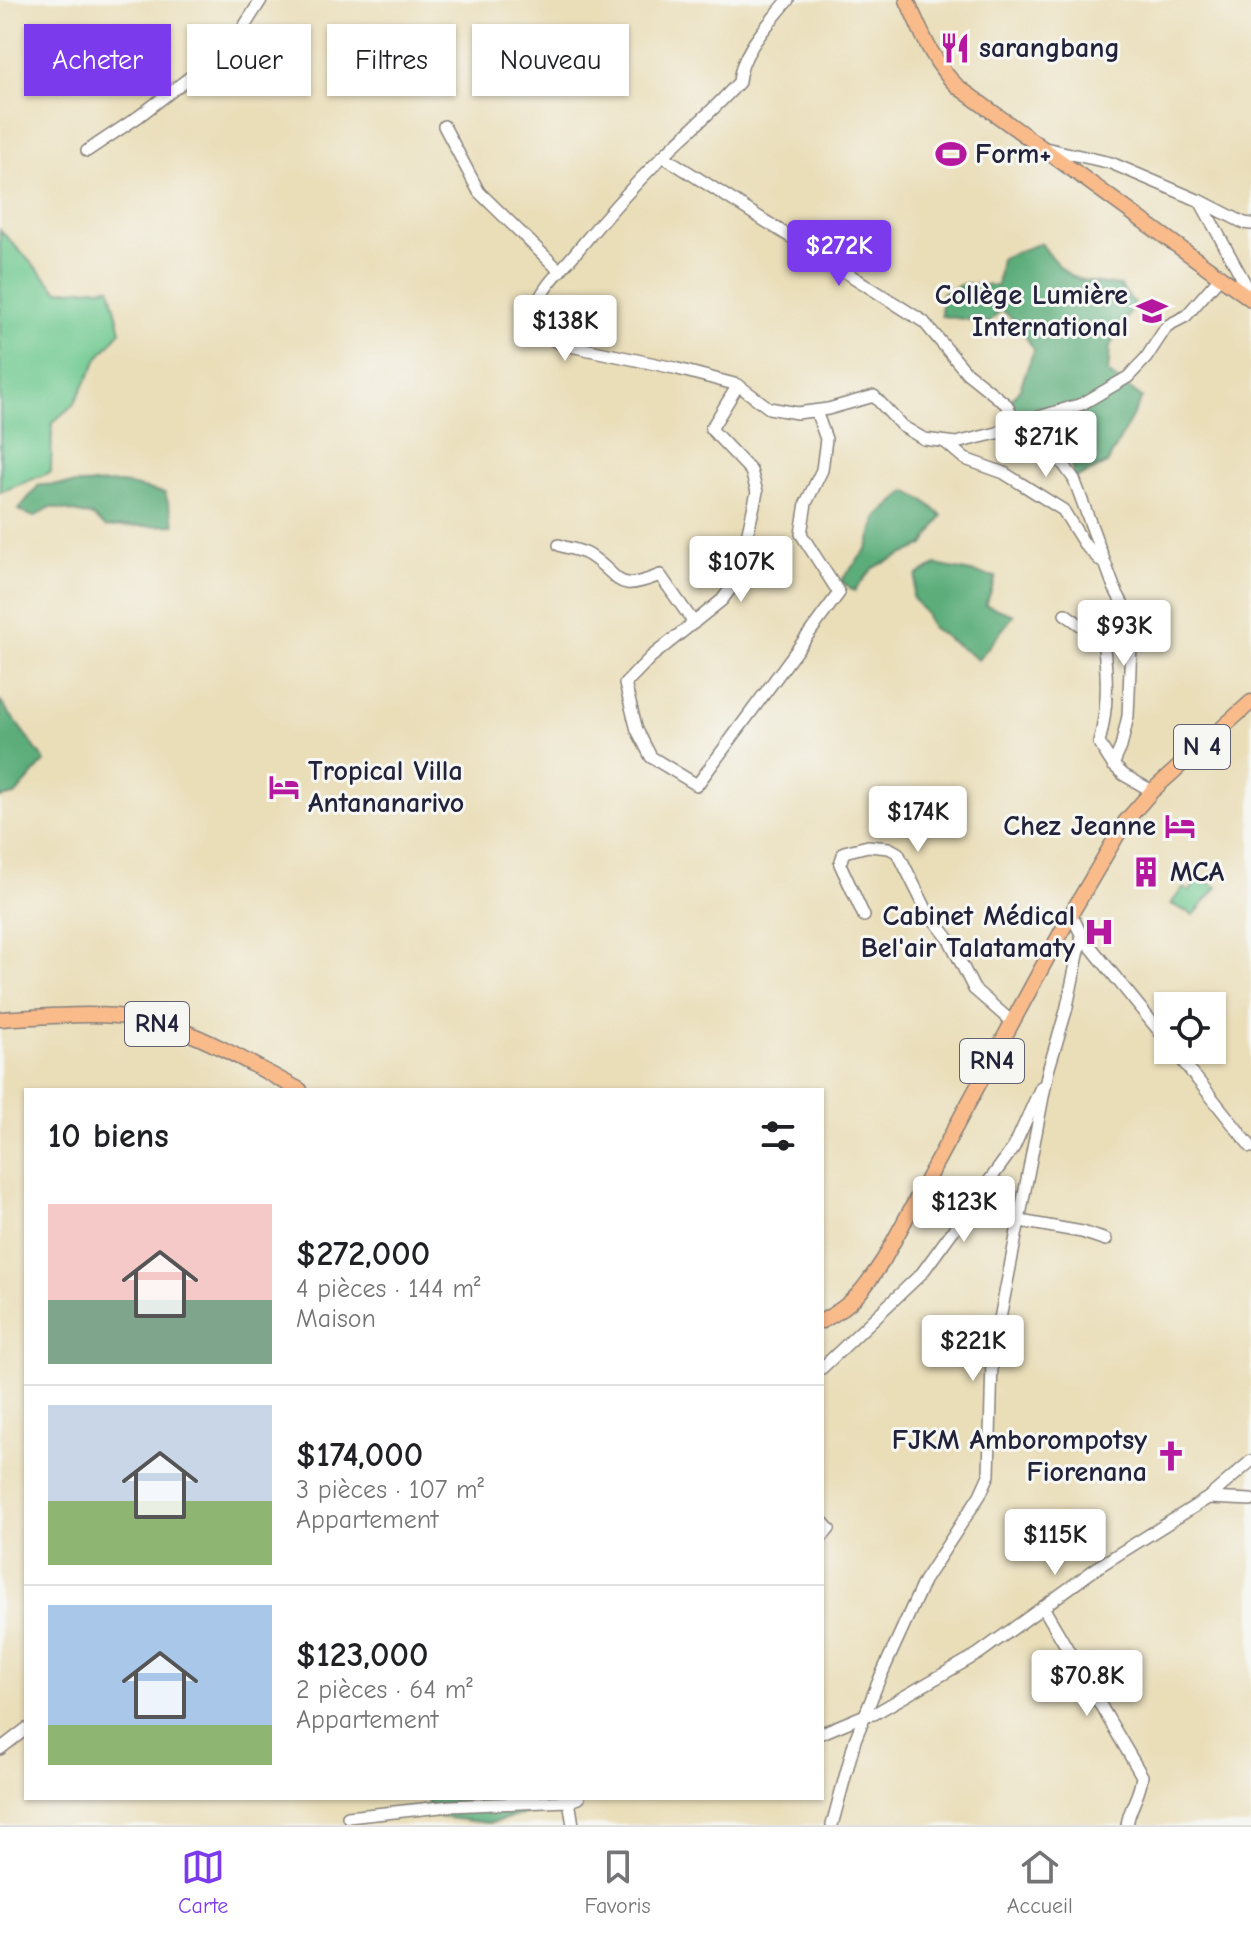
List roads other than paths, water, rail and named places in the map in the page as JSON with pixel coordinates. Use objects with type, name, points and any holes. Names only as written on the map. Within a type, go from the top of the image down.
[{"type":"main road","points":[[907,0],[947,77],[1038,146],[1251,297]]},
{"type":"main road","name":"N 4","points":[[1152,791],[1251,702]]},
{"type":"main road","name":"RN4","points":[[824,1320],[840,1312],[862,1293],[1071,914],[1125,822],[1152,791]]},
{"type":"main road","name":"RN4","points":[[0,1019],[110,1017],[177,1028],[296,1088]]},
{"type":"street","points":[[87,151],[138,117],[233,44],[261,0]]},
{"type":"street","points":[[788,0],[740,68],[739,82],[663,156],[540,295],[538,312],[543,332],[551,340],[738,385],[769,408],[797,413],[874,396],[902,426],[924,439],[956,443],[997,433],[1082,404],[1128,377],[1146,358],[1167,326],[1186,316],[1220,277]]},
{"type":"street","points":[[444,126],[479,192],[560,271]]},
{"type":"street","points":[[1038,146],[1111,163],[1251,224]]},
{"type":"street","points":[[663,156],[924,322],[967,373],[1007,405],[1016,424],[1051,447],[1074,479],[1105,565],[1132,622],[1128,716],[1113,765]]},
{"type":"street","points":[[1200,201],[1251,297]]},
{"type":"street","points":[[738,385],[711,429],[751,471],[757,492],[737,580],[722,600],[651,657],[625,684],[637,730],[651,757],[697,785],[839,593],[801,534],[806,503],[822,470],[826,439],[816,411]]},
{"type":"street","points":[[944,441],[965,459],[1004,473],[1063,510],[1085,545],[1105,565]]},
{"type":"street","points":[[559,545],[587,553],[622,584],[638,584],[660,575],[694,623]]},
{"type":"street","points":[[1065,614],[1103,641],[1108,679],[1105,719],[1099,743],[1113,765],[1124,775],[1152,791]]},
{"type":"street","points":[[864,916],[840,864],[844,852],[868,846],[889,848],[898,853],[927,911],[949,939],[974,989],[1013,1023]]},
{"type":"street","points":[[1071,914],[1082,936],[1154,1025]]},
{"type":"street","points":[[832,1825],[865,1715],[924,1581],[980,1495],[989,1475],[992,1360],[1048,1071],[1066,1011],[1082,936]]},
{"type":"street","points":[[1185,1064],[1251,1147]]},
{"type":"street","points":[[824,1366],[922,1273],[1014,1147],[1048,1071]]},
{"type":"street","points":[[1020,1221],[1082,1232],[1106,1240]]},
{"type":"street","points":[[824,1732],[874,1714],[978,1654],[1101,1565],[1208,1498],[1251,1461]]},
{"type":"street","points":[[1208,1498],[1251,1500]]},
{"type":"street","points":[[1043,1607],[1142,1776],[1140,1794],[1129,1808],[1127,1825]]},
{"type":"street","points":[[0,1749],[24,1731]]},
{"type":"street","points":[[348,1817],[450,1806],[556,1800]]},
{"type":"street","points":[[573,1825],[574,1800]]},
{"type":"place","name":"sarangbang","points":[[955,48]]},
{"type":"place","name":"Form+","points":[[951,154]]},
{"type":"place","name":"Collège Lumière International","points":[[1152,311]]},
{"type":"place","name":"Tropical Villa Antananarivo","points":[[284,787]]},
{"type":"place","name":"Chez Jeanne","points":[[1180,826]]},
{"type":"place","name":"MCA","points":[[1146,872]]},
{"type":"place","name":"Cabinet Médical Bel'air Talatamaty","points":[[1099,932]]},
{"type":"place","name":"FJKM Amborompotsy Fiorenana","points":[[1171,1456]]}]
